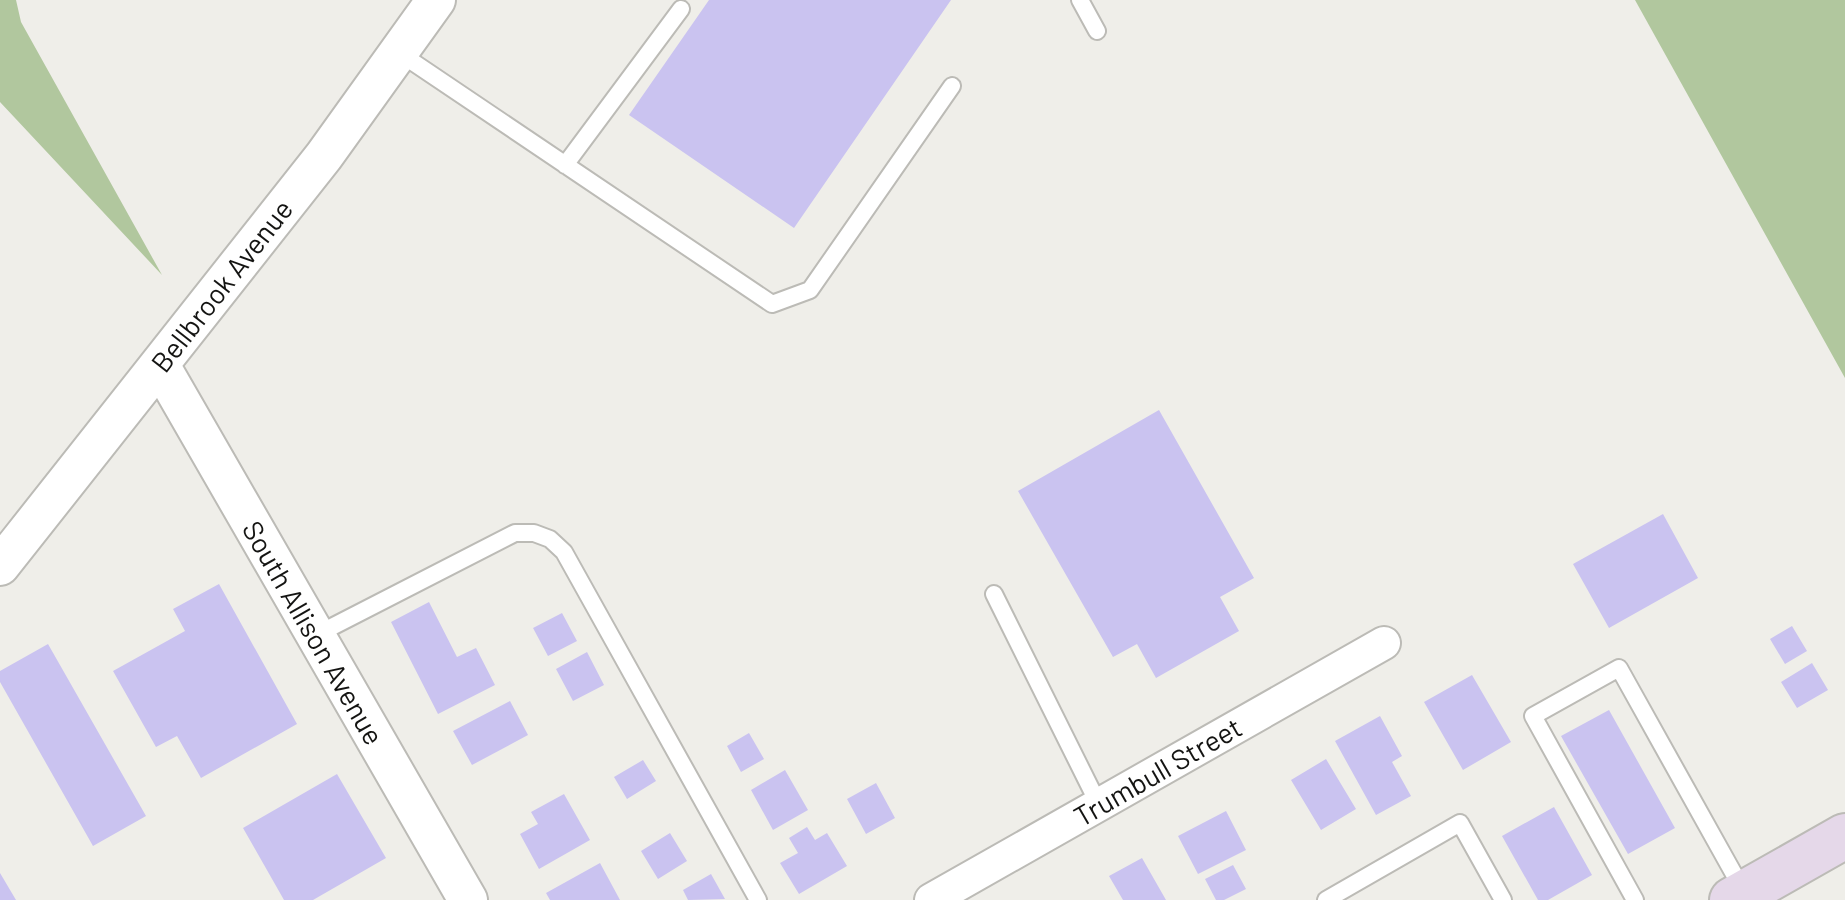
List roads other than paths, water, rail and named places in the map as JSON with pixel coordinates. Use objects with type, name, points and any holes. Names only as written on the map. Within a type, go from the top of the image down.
[{"type":"main road","points":[[1738,896],[1845,836]]},
{"type":"street","name":"Bellbrook Avenue","points":[[0,566],[324,156],[436,0]]},
{"type":"street","name":"South Allison Avenue","points":[[160,365],[468,900]]},
{"type":"street","name":"Trumbull Street","points":[[931,900],[1384,643]]},
{"type":"lane","points":[[1080,0],[1097,31]]},
{"type":"lane","points":[[565,165],[681,9]]},
{"type":"lane","points":[[398,52],[772,304],[810,290],[952,86]]},
{"type":"lane","points":[[315,636],[499,539],[534,533],[550,539],[564,552],[758,900]]},
{"type":"lane","points":[[994,594],[1099,805]]},
{"type":"lane","points":[[1635,900],[1533,716],[1619,668],[1738,896]]},
{"type":"lane","points":[[1326,900],[1460,823],[1503,900]]}]
